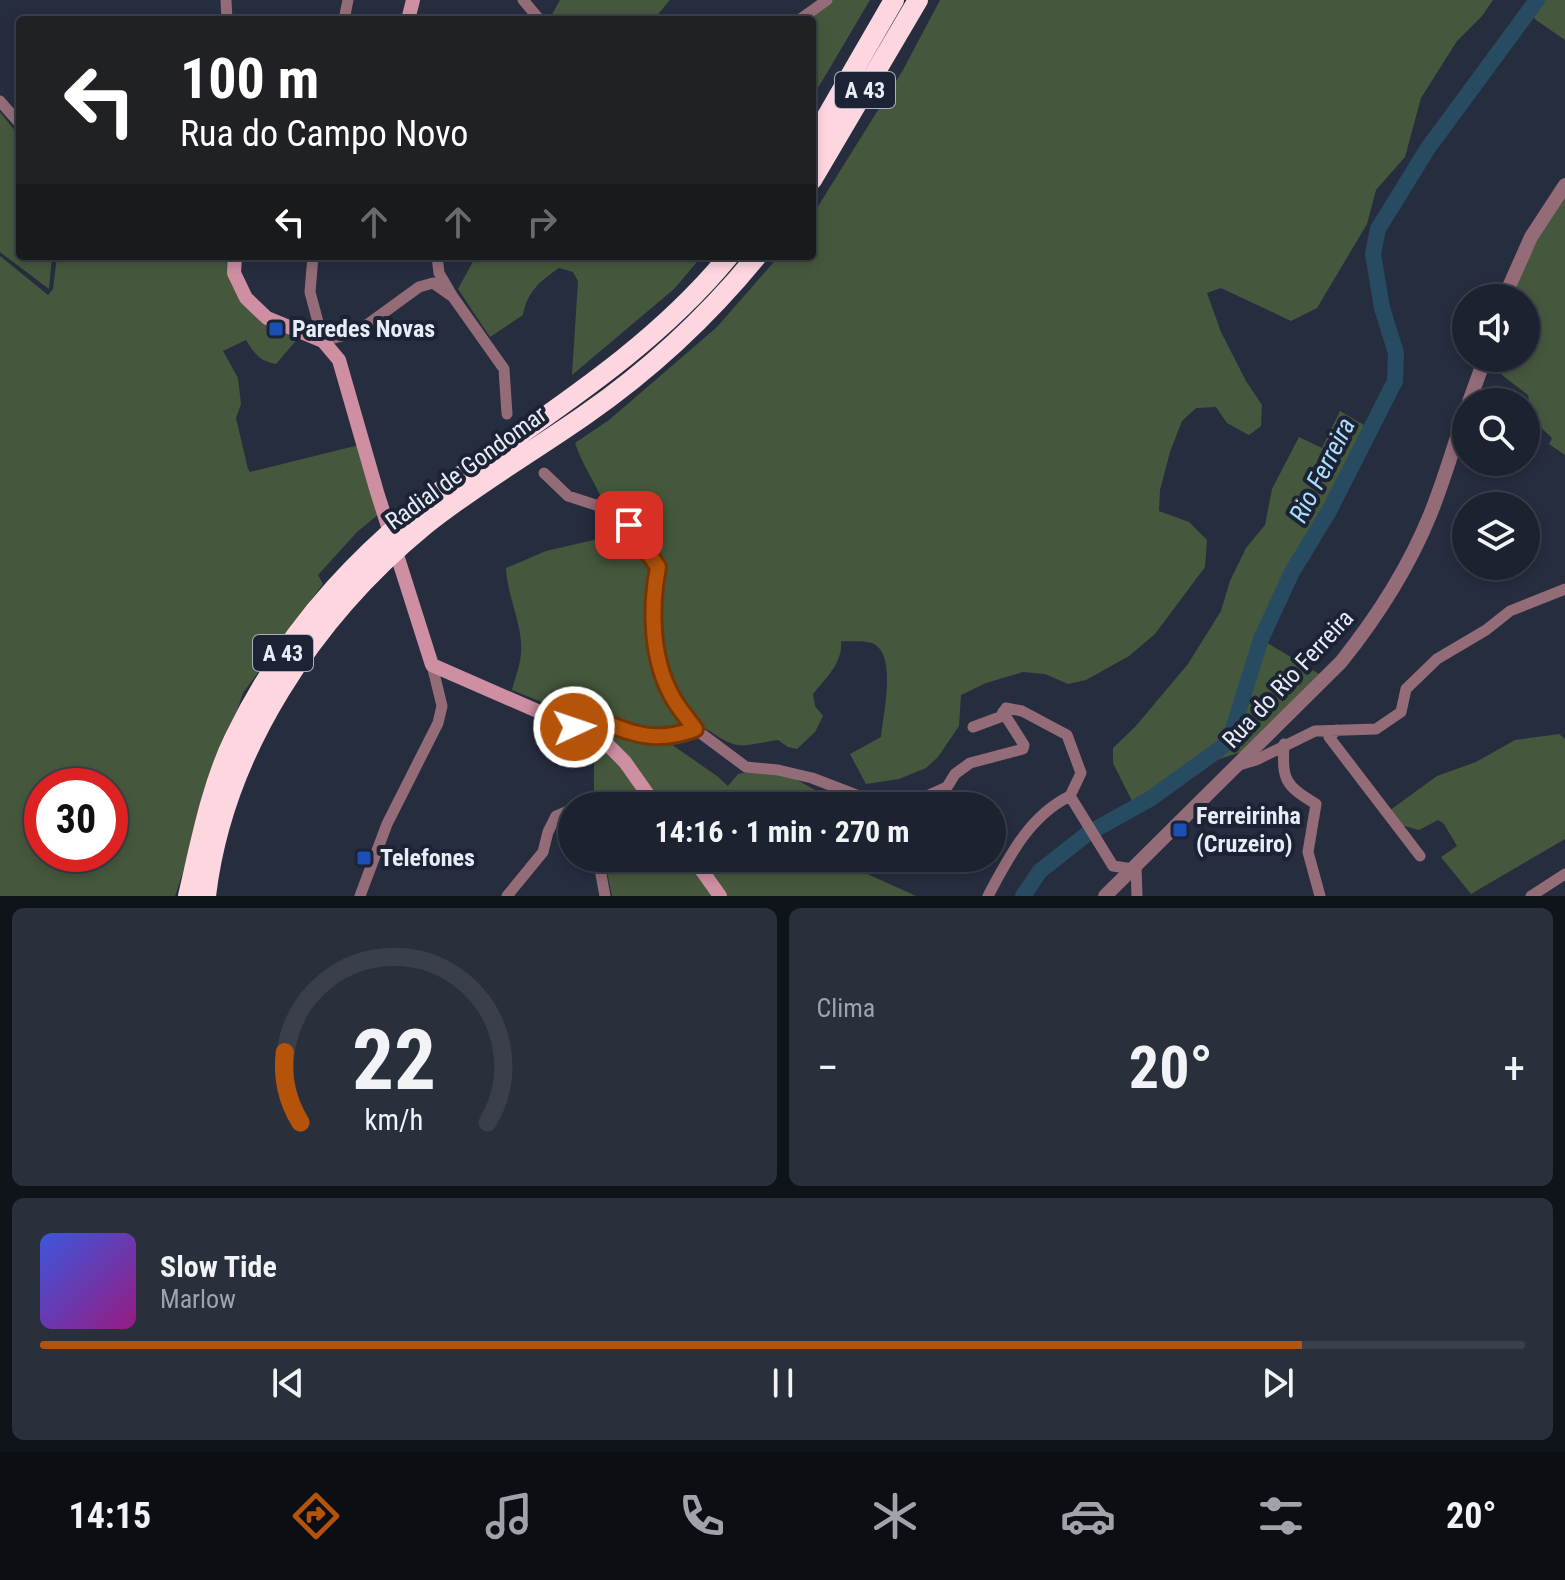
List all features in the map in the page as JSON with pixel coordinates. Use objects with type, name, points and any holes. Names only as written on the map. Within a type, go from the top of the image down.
[{"type":"highway","name":"A 43","points":[[816,135],[894,0]]},
{"type":"highway","name":"A 43","points":[[816,173],[918,0]]},
{"type":"highway","name":"Radial de Gondomar","points":[[188,896],[204,828],[233,741],[288,644],[322,600],[369,550],[413,512],[561,407],[647,339],[687,303],[725,260]]},
{"type":"highway","name":"Radial de Gondomar","points":[[206,896],[225,811],[252,744],[303,655],[336,612],[378,567],[427,524],[638,376],[692,328],[753,260]]},
{"type":"main road","points":[[235,260],[234,273],[246,298],[267,318],[323,341],[339,360],[432,665],[607,744],[625,762],[646,792]]},
{"type":"main road","points":[[703,872],[720,896]]},
{"type":"street","points":[[523,0],[537,16]]},
{"type":"street","points":[[805,16],[827,0]]},
{"type":"street","points":[[0,101],[16,119]]},
{"type":"street","points":[[1510,284],[1531,237],[1565,185]]},
{"type":"street","points":[[313,260],[310,292],[323,341],[357,332],[419,287],[433,283],[453,297]]},
{"type":"street","points":[[437,260],[439,273],[453,297],[504,369],[507,414]]},
{"type":"street","name":"Rua do Rio Ferreira","points":[[1105,896],[1341,662],[1363,634],[1392,591],[1432,512],[1452,452]]},
{"type":"street","points":[[544,473],[568,496],[611,510],[629,525],[658,567],[653,594],[654,636],[661,671],[673,698],[695,729],[746,767],[812,778],[848,792]]},
{"type":"street","points":[[1238,765],[1256,760],[1315,731],[1376,729],[1401,712],[1406,689],[1437,659],[1486,630],[1510,611],[1565,589]]},
{"type":"street","points":[[360,896],[387,824],[438,723],[442,706],[432,665]]},
{"type":"street","points":[[973,727],[1000,717],[1006,708],[1022,711],[1067,735],[1081,773],[1070,796],[1028,828],[988,896]]},
{"type":"street","points":[[936,792],[947,787],[955,774],[970,763],[1023,749],[1024,745],[1003,712]]},
{"type":"street","points":[[574,727],[594,718],[644,737],[680,734],[695,729]]},
{"type":"street","points":[[1337,730],[1329,737],[1420,856]]},
{"type":"street","points":[[1284,744],[1283,774],[1292,789],[1316,804],[1308,852],[1320,896]]},
{"type":"street","points":[[1070,796],[1113,866],[1135,868],[1137,896]]},
{"type":"street","points":[[507,896],[543,852],[548,832],[558,815]]},
{"type":"street","points":[[601,872],[605,896]]},
{"type":"street","points":[[1531,896],[1565,874]]},
{"type":"green space","points":[[560,0],[670,0],[656,16],[551,16]]},
{"type":"green space","points":[[831,0],[870,0],[816,91],[816,16],[806,16]]},
{"type":"green space","points":[[940,0],[1493,0],[1457,41],[1421,98],[1405,157],[1376,190],[1367,224],[1317,308],[1291,321],[1221,288],[1207,293],[1221,332],[1262,405],[1261,426],[1249,435],[1227,423],[1216,407],[1196,408],[1182,421],[1160,490],[1159,511],[1189,522],[1207,540],[1205,567],[1155,634],[1129,656],[1086,680],[1068,684],[1045,674],[1023,672],[986,683],[961,695],[959,726],[938,757],[926,768],[899,779],[866,784],[850,754],[881,737],[887,687],[885,660],[874,644],[841,641],[836,663],[813,694],[815,706],[823,716],[815,732],[797,749],[778,740],[738,745],[689,724],[670,737],[668,742],[728,786],[738,774],[753,771],[792,777],[816,792],[594,792],[594,732],[578,717],[512,690],[520,661],[521,641],[506,568],[546,551],[598,539],[610,531],[606,508],[575,443],[609,420],[717,327],[776,260],[816,260],[816,210],[903,70]]},
{"type":"green space","points":[[1530,0],[1565,0],[1565,40],[1536,20],[1525,6]]},
{"type":"green space","points":[[0,112],[16,132],[16,260],[52,260],[49,289],[0,252]]},
{"type":"green space","points":[[1565,193],[1565,455],[1549,444],[1552,438],[1540,427],[1540,388],[1519,388],[1499,372],[1540,372],[1540,284],[1517,284],[1527,253]]},
{"type":"green space","points":[[0,256],[48,295],[53,289],[57,260],[230,260],[241,300],[300,336],[276,364],[258,356],[246,340],[223,351],[238,378],[241,404],[236,418],[248,469],[250,472],[359,445],[380,513],[357,532],[318,575],[323,584],[243,693],[175,896],[0,896]]},
{"type":"green space","points":[[474,260],[699,260],[674,289],[572,375],[578,281],[573,272],[559,268],[546,278],[531,293],[523,315],[490,337],[458,289]]},
{"type":"green space","points":[[1340,411],[1374,431],[1298,566],[1273,598],[1256,636],[1319,674],[1245,751],[1219,759],[1133,803],[1113,763],[1113,748],[1135,727],[1188,664],[1221,611],[1230,581],[1246,548],[1265,525],[1272,489],[1299,437],[1322,448]]},
{"type":"green space","points":[[1559,734],[1565,739],[1565,839],[1471,894],[1441,857],[1457,846],[1444,824],[1438,820],[1419,830],[1404,826],[1389,811],[1437,776],[1476,762],[1515,740]]},
{"type":"green space","points":[[607,872],[863,872],[916,896],[612,896]]},
{"type":"waterway","name":"Rio Ferreira","points":[[1023,896],[1040,871],[1087,834],[1150,799],[1229,742],[1261,639],[1292,572],[1329,511],[1395,381],[1396,353],[1382,308],[1373,254],[1378,229],[1428,148],[1537,0]]},
{"type":"place","name":"Paredes Novas","points":[[276,329]]},
{"type":"place","name":"Ferreirinha (Cruzeiro)","points":[[1180,830]]},
{"type":"place","name":"Telefones","points":[[364,858]]},
{"type":"route","points":[[574,727],[594,718],[644,737],[680,734],[695,729],[673,698],[661,671],[654,636],[653,594],[658,567],[629,525]]}]
